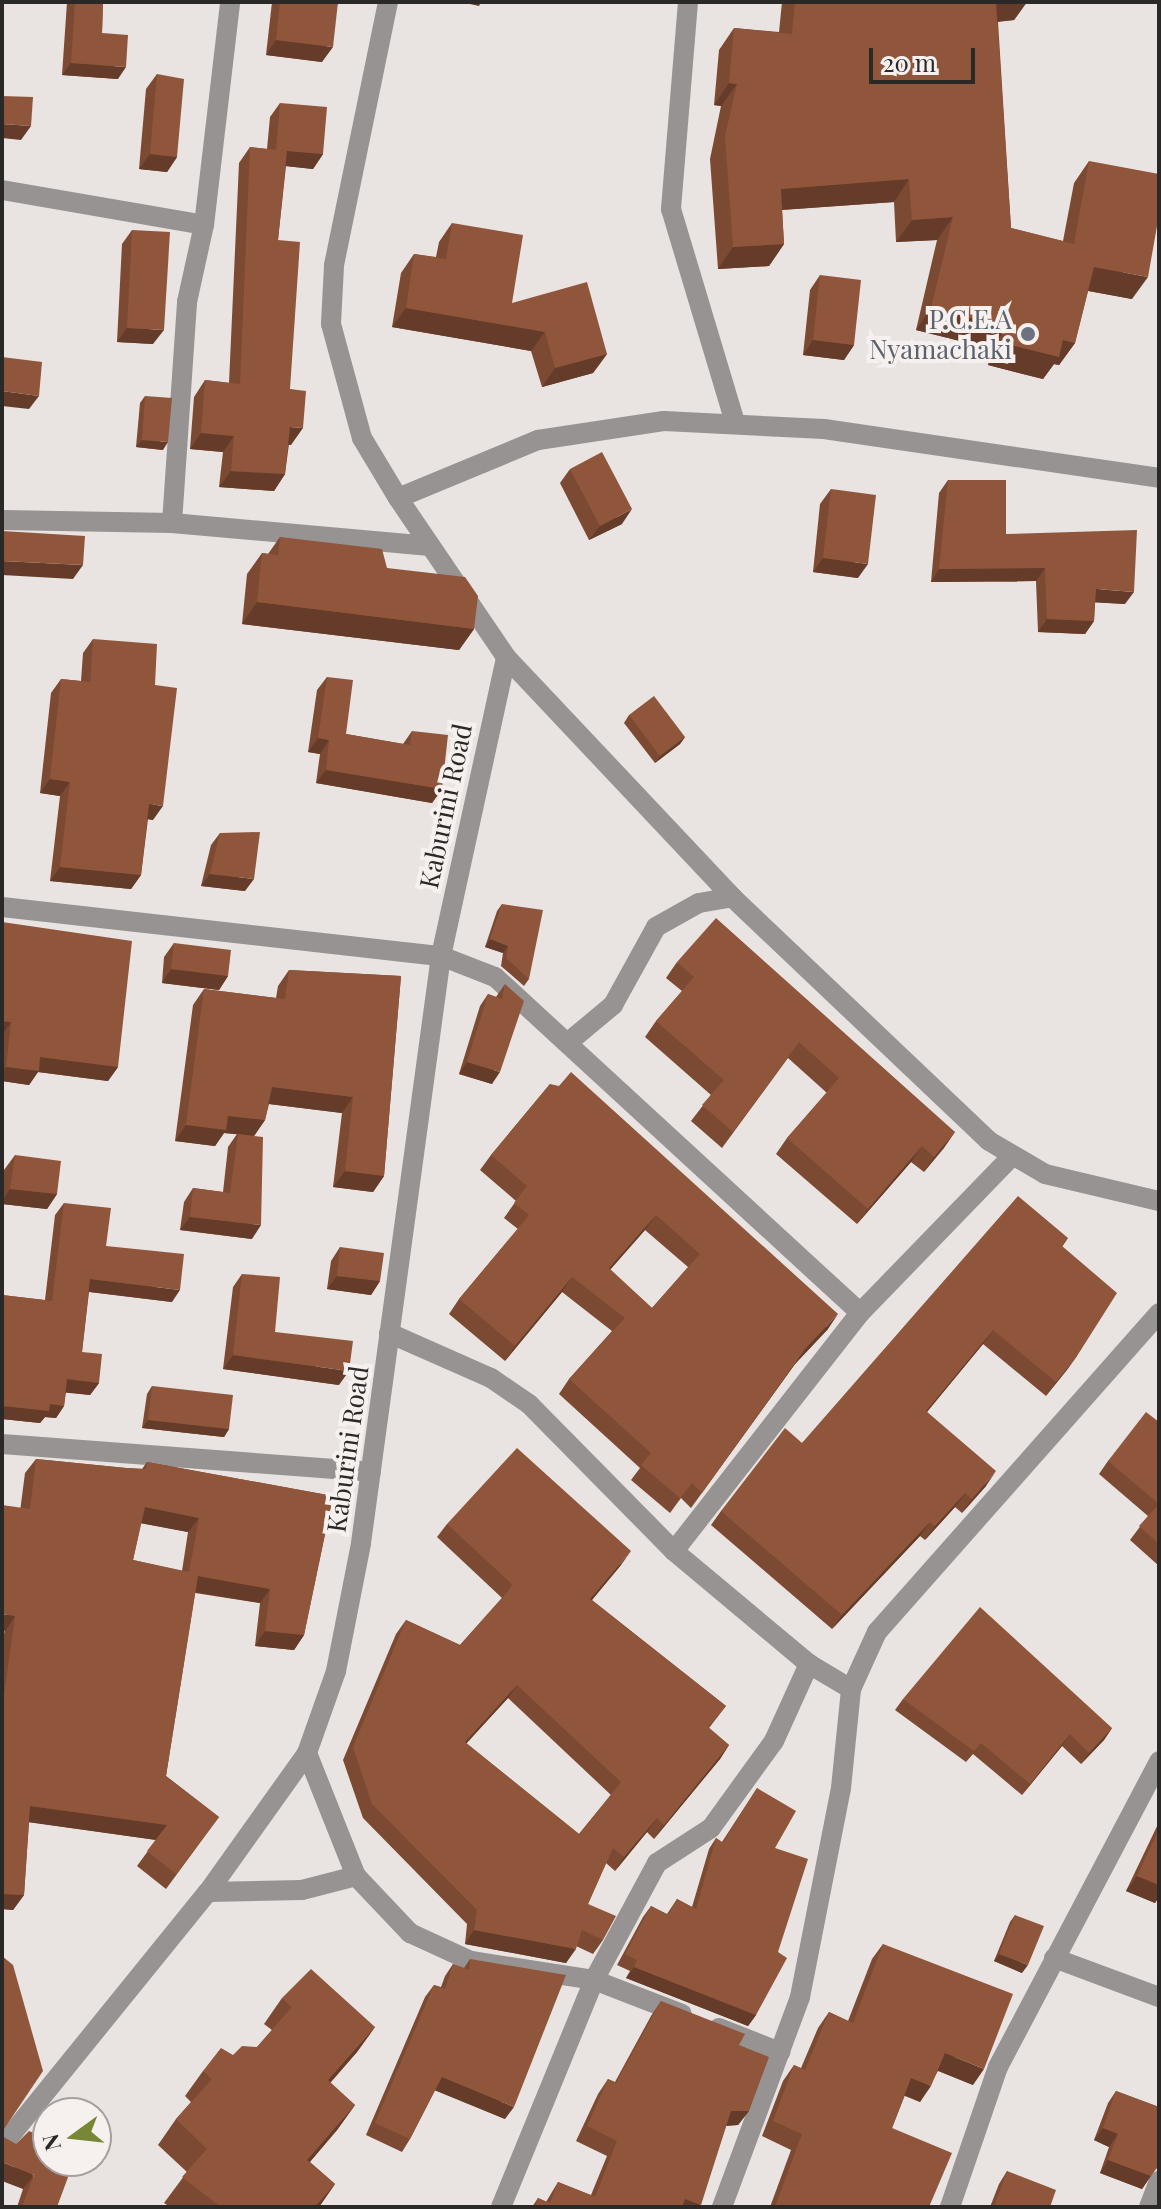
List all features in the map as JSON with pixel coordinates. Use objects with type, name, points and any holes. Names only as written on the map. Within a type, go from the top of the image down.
[{"type":"street","points":[[172,523],[187,302],[204,225],[230,2]]},
{"type":"street","points":[[388,2],[334,266],[331,324],[362,438],[398,498],[506,657],[732,897],[1011,1157],[1099,1190],[1159,1201]]},
{"type":"street","points":[[688,2],[671,209],[734,419]]},
{"type":"street","points":[[2,190],[204,225]]},
{"type":"street","points":[[398,498],[538,440],[620,425],[734,419],[1159,478]]},
{"type":"street","points":[[2,520],[172,523],[430,546]]},
{"type":"street","name":"Kaburini Road","points":[[2,2146],[208,1892],[307,1753],[336,1671],[371,1472],[441,956],[506,657]]},
{"type":"street","points":[[571,1040],[613,1005],[656,927],[699,903],[732,897]]},
{"type":"street","points":[[2,907],[441,956],[495,977],[571,1040],[750,1217],[860,1313]]},
{"type":"street","points":[[674,1551],[860,1313],[1011,1157]]},
{"type":"street","points":[[722,2207],[800,1997],[826,1875],[851,1689],[877,1632],[1159,1313]]},
{"type":"street","points":[[389,1333],[491,1378],[529,1404],[674,1551],[809,1664],[851,1689]]},
{"type":"street","points":[[2,1444],[371,1472]]},
{"type":"street","points":[[501,2207],[594,1980],[657,1863],[711,1828],[774,1741],[809,1664]]},
{"type":"street","points":[[307,1753],[356,1876],[410,1933],[471,1961],[594,1980],[780,2052]]},
{"type":"street","points":[[950,2207],[998,2067],[1159,1761]]},
{"type":"street","points":[[208,1892],[302,1890],[356,1876]]},
{"type":"street","points":[[1054,1958],[1159,1997]]},
{"type":"street","points":[[1149,2207],[1159,2181]]},
{"type":"building","points":[[75,2],[103,2],[102,33],[128,35],[126,67],[71,63]]},
{"type":"building","points":[[280,2],[338,2],[333,47],[276,40]]},
{"type":"building","points":[[795,2],[996,2],[1011,228],[1074,244],[1089,161],[1159,174],[1159,215],[1148,277],[1094,267],[1075,343],[1063,340],[1059,357],[1003,343],[1007,327],[931,308],[953,217],[912,220],[909,179],[781,189],[784,244],[733,247],[725,136],[737,84],[729,83],[734,28],[792,34]]},
{"type":"building","points":[[157,74],[184,79],[177,157],[150,154]]},
{"type":"building","points":[[2,96],[33,97],[31,126],[2,124]]},
{"type":"building","points":[[280,103],[327,107],[323,154],[276,150]]},
{"type":"building","points":[[250,147],[287,151],[278,240],[300,242],[290,389],[306,391],[303,428],[290,427],[285,474],[231,471],[234,436],[201,433],[205,380],[240,384]]},
{"type":"building","points":[[452,223],[523,235],[512,303],[587,282],[607,354],[555,368],[545,332],[406,308],[414,254],[446,259]]},
{"type":"building","points":[[132,230],[170,232],[164,330],[127,328]]},
{"type":"building","points":[[820,275],[861,280],[854,345],[813,340]]},
{"type":"building","points":[[2,357],[42,362],[39,396],[2,391]]},
{"type":"building","points":[[145,396],[172,398],[168,442],[142,440]]},
{"type":"building","points":[[602,452],[632,509],[600,526],[570,469]]},
{"type":"building","points":[[948,480],[1006,480],[1006,534],[1137,530],[1134,592],[1096,589],[1094,621],[1047,619],[1045,568],[939,569]]},
{"type":"building","points":[[831,489],[876,495],[868,564],[823,558]]},
{"type":"building","points":[[2,531],[85,536],[83,565],[2,561]]},
{"type":"building","points":[[280,537],[382,549],[387,568],[465,577],[478,596],[474,629],[257,602],[262,553],[278,555]]},
{"type":"building","points":[[93,639],[157,644],[155,685],[177,688],[163,806],[149,804],[141,875],[60,867],[70,782],[50,779],[61,679],[90,682]]},
{"type":"building","points":[[327,677],[353,680],[346,734],[410,745],[412,731],[448,735],[442,789],[326,770],[329,740],[318,738]]},
{"type":"building","points":[[654,696],[685,737],[660,756],[629,715]]},
{"type":"building","points":[[260,832],[254,879],[210,874],[220,833]]},
{"type":"building","points":[[502,904],[543,910],[529,979],[506,958],[508,946],[490,939]]},
{"type":"building","points":[[716,918],[955,1132],[934,1157],[922,1146],[868,1209],[787,1138],[839,1078],[799,1042],[733,1132],[702,1105],[724,1080],[656,1021],[694,977],[677,962]]},
{"type":"building","points":[[2,922],[132,941],[118,1067],[40,1057],[39,1071],[6,1067],[11,1022],[2,1021]]},
{"type":"building","points":[[174,943],[231,950],[228,976],[171,969]]},
{"type":"building","points":[[289,970],[401,976],[384,1176],[345,1171],[353,1097],[272,1087],[265,1120],[228,1116],[226,1130],[186,1125],[204,989],[285,999]]},
{"type":"building","points":[[505,984],[524,1001],[500,1072],[467,1062],[488,994],[502,999]]},
{"type":"building","points":[[571,1072],[838,1314],[805,1349],[702,1493],[692,1483],[680,1498],[641,1465],[651,1453],[569,1379],[625,1318],[572,1277],[515,1346],[459,1299],[529,1215],[514,1203],[527,1186],[491,1155],[550,1084],[559,1086]],"holes":[[[656,1215],[700,1254],[652,1308],[609,1268]]]},
{"type":"building","points":[[238,1134],[263,1137],[261,1225],[190,1217],[193,1188],[230,1193]]},
{"type":"building","points":[[15,1155],[61,1161],[57,1194],[10,1189]]},
{"type":"building","points":[[1018,1196],[1068,1238],[1062,1246],[1117,1293],[1077,1356],[1056,1382],[993,1330],[926,1411],[996,1471],[972,1499],[965,1493],[935,1526],[930,1522],[842,1615],[721,1511],[785,1428],[802,1443]]},
{"type":"building","points":[[64,1203],[111,1208],[106,1246],[184,1254],[180,1290],[90,1279],[82,1352],[102,1354],[99,1383],[67,1379],[64,1406],[50,1404],[49,1411],[2,1406],[2,1295],[52,1301]]},
{"type":"building","points":[[340,1247],[384,1253],[380,1281],[337,1276]]},
{"type":"building","points":[[242,1274],[280,1277],[275,1332],[353,1341],[349,1371],[233,1355]]},
{"type":"building","points":[[152,1386],[233,1395],[229,1429],[148,1420]]},
{"type":"building","points":[[1146,1412],[1159,1422],[1159,1504],[1108,1461]]},
{"type":"building","points":[[517,1448],[631,1551],[590,1599],[726,1706],[708,1727],[729,1745],[664,1825],[657,1818],[624,1857],[613,1848],[588,1904],[616,1916],[603,1940],[582,1930],[576,1949],[474,1930],[477,1910],[372,1804],[353,1747],[406,1620],[460,1645],[512,1584],[447,1524]],"holes":[[[517,1685],[621,1782],[579,1834],[465,1742]]]},
{"type":"building","points":[[36,1459],[146,1469],[147,1462],[333,1496],[304,1635],[265,1631],[270,1589],[198,1576],[166,1776],[219,1817],[176,1874],[147,1851],[167,1825],[30,1806],[24,1895],[2,1894],[2,1710],[15,1616],[2,1614],[2,1505],[30,1509]],"holes":[[[145,1507],[199,1518],[189,1572],[133,1560]]]},
{"type":"building","points":[[1159,1504],[1159,1544],[1139,1526]]},
{"type":"building","points":[[980,1607],[1112,1728],[1089,1753],[1070,1734],[1030,1784],[981,1743],[974,1751],[903,1699]]},
{"type":"building","points":[[757,1788],[796,1811],[775,1848],[808,1859],[778,1952],[787,1958],[756,2015],[634,1967],[637,1960],[625,1954],[651,1906],[668,1915],[677,1899],[696,1909],[716,1838],[723,1843]]},
{"type":"building","points":[[1159,1829],[1159,1885],[1137,1876]]},
{"type":"building","points":[[1015,1915],[1044,1926],[1028,1965],[999,1954]]},
{"type":"building","points":[[883,1944],[1013,1994],[984,2069],[945,2053],[931,2086],[911,2078],[892,2128],[952,2153],[929,2207],[775,2207],[802,2134],[773,2121],[794,2065],[805,2070],[829,2012],[853,2023]]},
{"type":"building","points":[[2,1956],[13,1965],[43,2071],[2,2132]]},
{"type":"building","points":[[470,1959],[566,1975],[514,2107],[442,2077],[410,2139],[375,2123],[434,1985],[445,1989],[453,1964],[469,1970]]},
{"type":"building","points":[[311,1969],[375,2027],[328,2080],[355,2105],[307,2160],[335,2184],[315,2207],[221,2207],[182,2177],[207,2149],[176,2119],[212,2079],[203,2071],[221,2048],[233,2055],[242,2046],[257,2047],[292,2007],[282,1998]]},
{"type":"building","points":[[661,2001],[745,2034],[739,2045],[769,2057],[749,2111],[731,2111],[701,2205],[685,2199],[682,2207],[535,2207],[538,2198],[550,2203],[558,2182],[595,2197],[617,2141],[587,2126],[608,2079],[616,2083]]},
{"type":"building","points":[[1116,2091],[1159,2107],[1159,2165],[1151,2176],[1108,2160],[1118,2134],[1103,2128]]},
{"type":"building","points":[[29,2131],[32,2132],[32,2174],[2,2162],[2,2136],[16,2144]]},
{"type":"building","points":[[1007,2171],[1056,2190],[1050,2207],[994,2207]]},
{"type":"building","points":[[33,2177],[68,2177],[57,2207],[22,2207]]},
{"type":"place","name":"P.C.E.A Nyamachaki","points":[[1028,334]]}]
